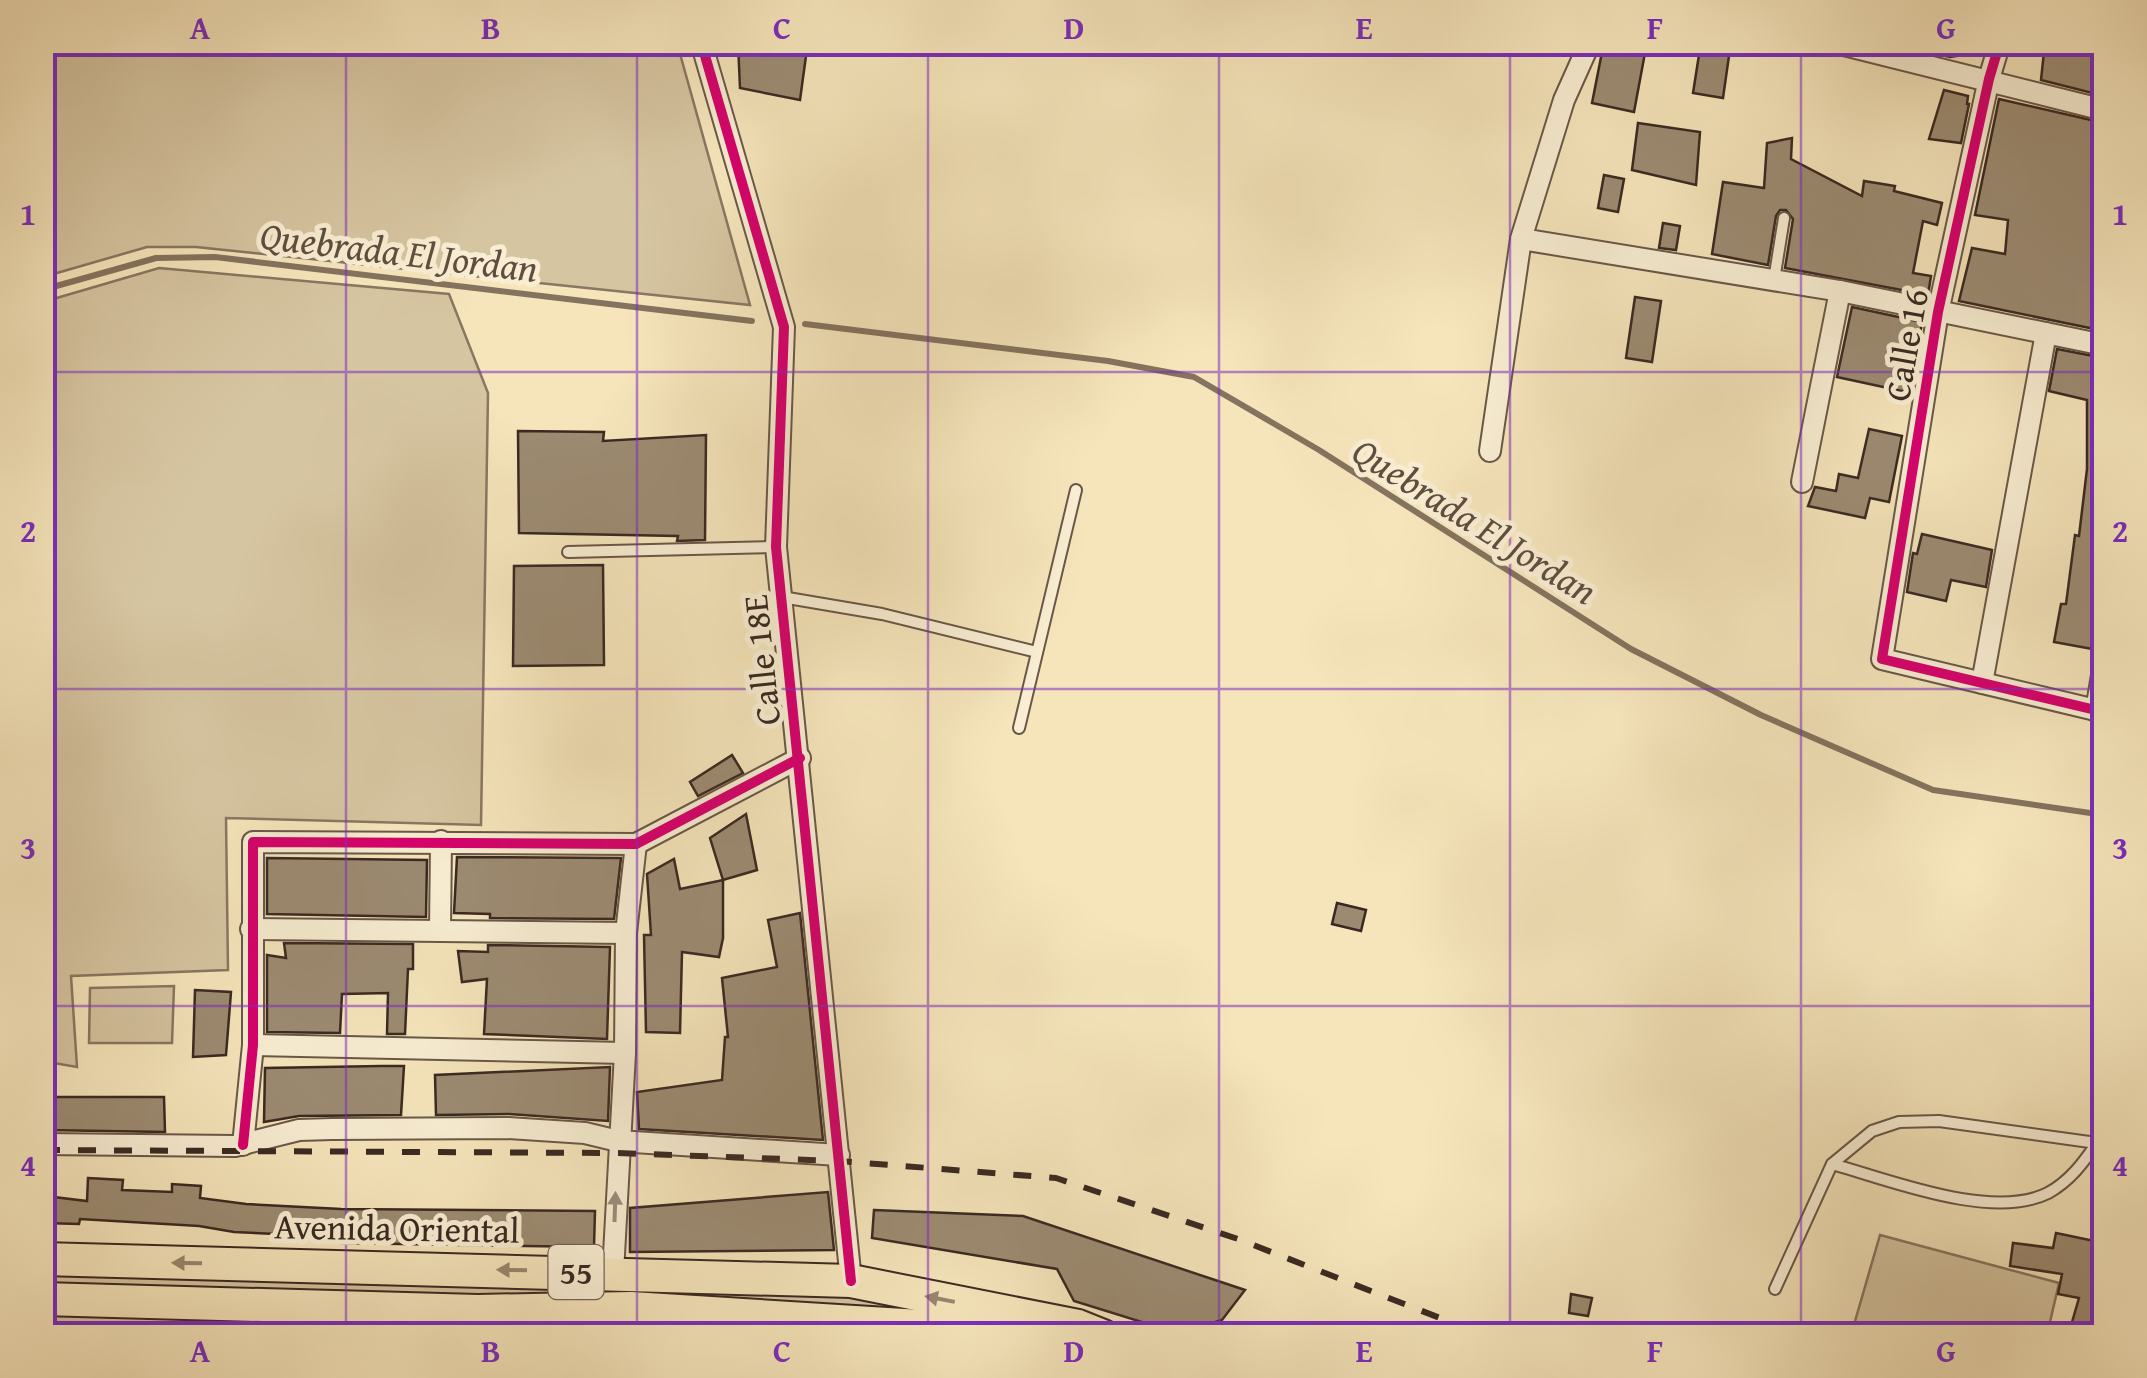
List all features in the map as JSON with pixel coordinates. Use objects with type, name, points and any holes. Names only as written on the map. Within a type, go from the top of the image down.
[{"type":"main road","name":"Avenida Oriental","points":[[42,1259],[851,1281],[1078,1326],[1103,1336]]},
{"type":"main road","name":"55","points":[[42,1299],[478,1311],[631,1308],[973,1336]]},
{"type":"street","name":"Calle 18E","points":[[702,42],[784,327],[776,547],[851,1281]]},
{"type":"street","points":[[1490,451],[1520,239],[1564,100],[1590,42]]},
{"type":"street","points":[[1832,42],[2104,110]]},
{"type":"street","name":"Calle 16","points":[[1982,684],[1882,659],[1938,312],[2000,42]]},
{"type":"street","points":[[1520,239],[1840,292],[2104,345]]},
{"type":"street","points":[[1802,482],[1840,292]]},
{"type":"street","points":[[2046,334],[1982,684],[2100,712],[2104,664]]},
{"type":"street","points":[[243,1145],[253,1046],[253,842],[636,844],[800,758]]},
{"type":"street","points":[[440,930],[442,841]]},
{"type":"street","points":[[613,1273],[626,933],[636,844]]},
{"type":"street","points":[[251,929],[626,933]]},
{"type":"street","points":[[253,1046],[624,1053]]},
{"type":"street","points":[[42,1144],[243,1145],[299,1130],[508,1128],[585,1133],[618,1140],[839,1155]]},
{"type":"lane","points":[[1774,282],[1784,218]]},
{"type":"lane","points":[[1020,728],[1076,490]]},
{"type":"lane","points":[[568,552],[776,547]]},
{"type":"lane","points":[[782,596],[882,614],[1037,652]]},
{"type":"lane","points":[[1775,1289],[1832,1164],[1872,1131],[1900,1122],[1939,1120],[2101,1143]]},
{"type":"lane","points":[[1832,1164],[1951,1197],[1991,1202],[2028,1200],[2064,1182],[2101,1143]]},
{"type":"shaded area","points":[[42,43],[677,43],[750,305],[196,247],[147,247],[43,277]]},
{"type":"shaded area","points":[[159,268],[449,294],[488,393],[481,825],[226,818],[228,970],[71,976],[77,1067],[48,1062],[47,1048],[42,1048],[43,302]]},
{"type":"shaded area","points":[[174,986],[172,1043],[89,1043],[90,988]]},
{"type":"shaded area","points":[[1880,1235],[2059,1283],[2047,1335],[1851,1335]]},
{"type":"shaded area","points":[[43,1271],[747,1288],[900,1301],[1066,1335],[1012,1335],[896,1312],[43,1289]]},
{"type":"shaded area","points":[[43,1308],[523,1316],[814,1331],[668,1331],[597,1336],[43,1336]]},
{"type":"building","points":[[1604,42],[1647,42],[1634,112],[1592,103]]},
{"type":"building","points":[[1701,42],[1731,42],[1723,98],[1693,93]]},
{"type":"building","points":[[1924,42],[1983,42],[1984,48],[1983,52],[1950,57],[1923,51]]},
{"type":"building","points":[[2045,42],[2071,42],[2069,47],[2104,53],[2104,96],[2041,80]]},
{"type":"building","points":[[738,43],[806,56],[800,100],[740,88]]},
{"type":"building","points":[[1944,90],[1968,96],[1961,143],[1929,139]]},
{"type":"building","points":[[1999,99],[2104,123],[2104,331],[1959,301],[1972,248],[2005,254],[2008,220],[1975,215]]},
{"type":"building","points":[[1638,123],[1700,132],[1696,185],[1632,170]]},
{"type":"building","points":[[1792,138],[1791,159],[1862,196],[1864,181],[1895,186],[1894,191],[1942,203],[1937,225],[1923,221],[1913,273],[1931,276],[1928,295],[1785,268],[1793,219],[1786,210],[1780,210],[1776,216],[1768,265],[1712,254],[1723,182],[1764,188],[1767,143]]},
{"type":"building","points":[[1604,175],[1624,179],[1618,212],[1598,208]]},
{"type":"building","points":[[1663,223],[1680,226],[1676,250],[1659,248]]},
{"type":"building","points":[[1635,297],[1661,301],[1652,362],[1626,358]]},
{"type":"building","points":[[1852,307],[1922,322],[1911,393],[1837,377]]},
{"type":"building","points":[[2057,349],[2104,358],[2104,611],[2098,650],[2054,642],[2061,604],[2066,604],[2075,535],[2079,536],[2087,469],[2087,400],[2049,391]]},
{"type":"building","points":[[1869,429],[1902,436],[1889,502],[1870,498],[1865,518],[1808,506],[1815,487],[1836,491],[1839,474],[1858,478]]},
{"type":"building","points":[[518,431],[604,432],[603,441],[706,435],[705,540],[519,533]]},
{"type":"building","points":[[1922,534],[1992,550],[1986,587],[1951,580],[1946,601],[1907,592],[1913,553],[1917,554]]},
{"type":"building","points":[[603,565],[604,665],[513,666],[514,566]]},
{"type":"building","points":[[732,755],[743,773],[698,796],[690,782]]},
{"type":"building","points":[[746,814],[757,870],[723,880],[710,838]]},
{"type":"building","points":[[457,857],[621,858],[614,919],[490,918],[490,914],[454,913]]},
{"type":"building","points":[[267,858],[427,860],[426,917],[267,914]]},
{"type":"building","points":[[674,859],[680,889],[723,880],[723,938],[719,957],[682,952],[680,1033],[646,1032],[644,935],[651,935],[647,874]]},
{"type":"building","points":[[1337,903],[1366,910],[1361,931],[1332,924]]},
{"type":"building","points":[[800,913],[823,1140],[639,1129],[637,1092],[722,1080],[728,1037],[722,978],[777,967],[768,920]]},
{"type":"building","points":[[284,943],[413,944],[405,1034],[387,1034],[388,993],[342,994],[340,1033],[267,1032],[267,955],[286,958]]},
{"type":"building","points":[[488,945],[610,947],[607,1039],[484,1034],[487,979],[462,982],[458,951],[488,952]]},
{"type":"building","points":[[195,990],[231,992],[226,1055],[193,1057]]},
{"type":"building","points":[[404,1066],[401,1115],[299,1116],[264,1122],[265,1068]]},
{"type":"building","points":[[610,1067],[608,1121],[509,1114],[436,1115],[435,1075]]},
{"type":"building","points":[[46,1097],[164,1097],[165,1132],[45,1130]]},
{"type":"building","points":[[88,1178],[123,1180],[122,1190],[172,1192],[172,1184],[201,1186],[200,1198],[246,1204],[341,1209],[595,1211],[594,1247],[341,1243],[341,1237],[234,1232],[199,1226],[80,1219],[79,1224],[44,1223],[45,1196],[87,1201]]},
{"type":"building","points":[[828,1192],[834,1250],[630,1252],[630,1208]]},
{"type":"building","points":[[874,1210],[1023,1216],[1245,1290],[1222,1320],[1177,1333],[1074,1301],[1057,1269],[872,1238]]},
{"type":"building","points":[[2056,1233],[2104,1243],[2104,1336],[2068,1336],[2079,1298],[2058,1294],[2062,1274],[2010,1266],[2013,1243],[2053,1248]]},
{"type":"building","points":[[1571,1294],[1592,1298],[1588,1316],[1569,1313]]},
{"type":"waterway","name":"Quebrada El Jordan","points":[[42,290],[156,258],[215,257],[752,321]]},
{"type":"waterway","name":"Quebrada El Jordan","points":[[805,324],[1108,361],[1194,377],[1319,450],[1631,649],[1761,715],[1933,790],[2104,815]]},
{"type":"railway","points":[[42,1150],[617,1153],[839,1161],[1056,1178],[1238,1239],[1486,1336]]},
{"type":"cycle path","points":[[701,42],[784,327],[776,547],[851,1281]]},
{"type":"cycle path","points":[[2000,42],[1938,312],[1882,659],[2104,712]]},
{"type":"cycle path","points":[[243,1145],[253,1045],[253,842],[636,844],[800,758]]}]
